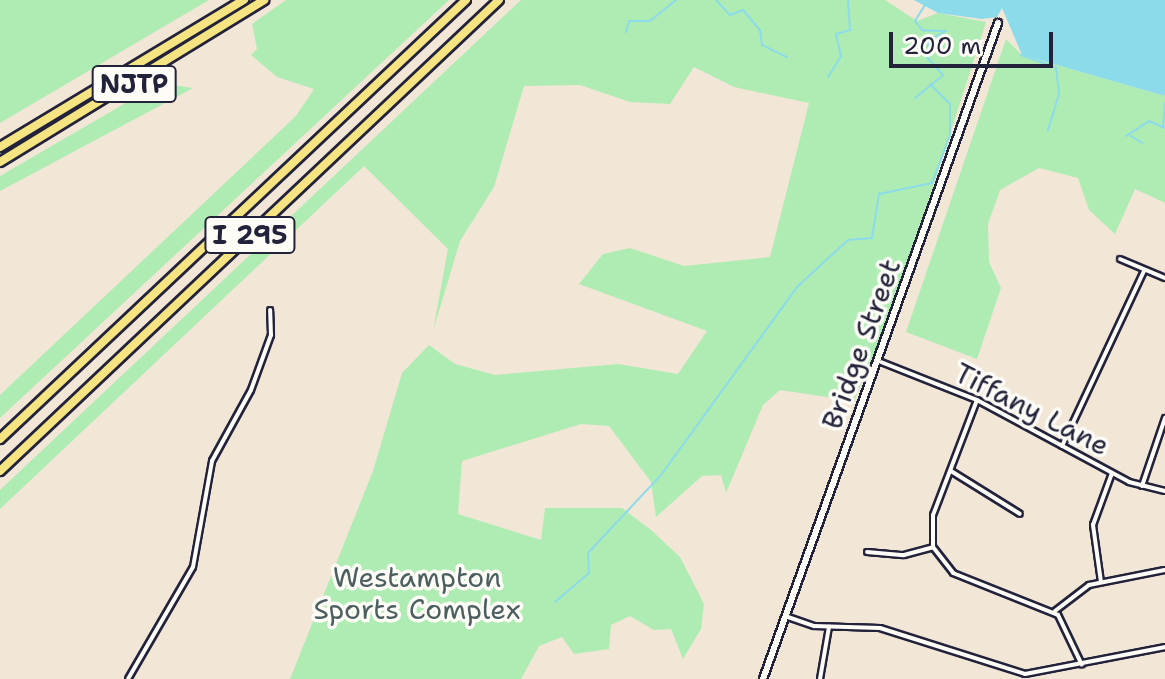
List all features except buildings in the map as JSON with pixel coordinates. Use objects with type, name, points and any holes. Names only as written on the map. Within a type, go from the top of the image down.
[{"type":"highway","name":"NJTP","points":[[0,147],[244,0]]},
{"type":"highway","name":"NJTP","points":[[0,162],[264,0]]},
{"type":"highway","name":"I 295","points":[[0,439],[466,0]]},
{"type":"highway","name":"I 295","points":[[0,471],[499,0]]},
{"type":"main road","name":"Bridge Street","points":[[763,679],[881,362],[998,23]]},
{"type":"street","points":[[1120,259],[1165,278]]},
{"type":"street","points":[[1062,446],[1144,271]]},
{"type":"street","points":[[128,679],[193,567],[212,461],[251,390],[271,335],[270,310]]},
{"type":"street","name":"Tiffany Lane","points":[[881,362],[977,400],[1112,473],[1142,486],[1165,491]]},
{"type":"street","points":[[977,400],[931,523],[933,547],[953,573],[1054,612],[1071,630],[1082,665]]},
{"type":"street","points":[[1142,486],[1165,418]]},
{"type":"street","points":[[951,471],[1020,514]]},
{"type":"street","points":[[1101,582],[1093,525],[1112,473]]},
{"type":"street","points":[[867,552],[904,555],[933,547]]},
{"type":"street","points":[[1054,612],[1076,591],[1101,582],[1165,570]]},
{"type":"street","points":[[785,616],[829,627],[880,628],[996,668],[1048,676],[1082,665],[1165,647]]},
{"type":"street","points":[[820,679],[829,627]]},
{"type":"green space","points":[[0,0],[209,0],[0,123]]},
{"type":"green space","points":[[286,0],[449,0],[0,418],[0,395],[296,116],[314,89],[277,77],[251,55],[257,49],[252,24]]},
{"type":"green space","name":"Westampton Sports Complex","points":[[521,0],[885,0],[917,21],[938,13],[986,22],[895,305],[854,401],[780,390],[763,405],[726,493],[721,475],[702,476],[656,517],[651,482],[609,426],[581,424],[462,461],[458,514],[541,540],[545,508],[622,508],[651,530],[680,557],[704,604],[701,629],[683,659],[671,629],[654,630],[630,616],[611,625],[609,649],[574,654],[562,637],[539,646],[521,679],[290,679],[373,471],[402,373],[429,345],[455,364],[495,375],[618,364],[678,374],[707,331],[579,284],[603,254],[630,248],[684,266],[770,257],[809,103],[734,87],[694,67],[670,104],[630,102],[580,85],[524,86],[494,187],[460,241],[433,331],[448,249],[364,166],[0,509],[0,490]]},
{"type":"green space","points":[[1006,39],[1022,55],[1165,96],[1165,203],[1135,189],[1115,234],[1089,210],[1078,178],[1039,168],[1000,190],[988,224],[989,262],[1001,288],[977,359],[906,332]]},
{"type":"green space","points":[[160,83],[193,88],[0,191],[0,176]]},
{"type":"water","points":[[914,0],[1165,0],[1165,96],[1022,55],[1002,8],[997,17],[982,19],[938,13]]},
{"type":"waterway","points":[[626,32],[629,21],[650,21],[676,0]]},
{"type":"waterway","points":[[716,0],[730,15],[743,10],[760,30],[762,45],[787,57]]},
{"type":"waterway","points":[[828,77],[841,56],[836,34],[850,30],[848,0]]},
{"type":"waterway","points":[[915,98],[943,75],[927,57],[929,40],[946,31],[922,30],[915,21],[925,5]]},
{"type":"waterway","points":[[1021,55],[1056,68],[1059,94],[1048,130]]},
{"type":"waterway","points":[[555,602],[589,573],[588,553],[661,475],[797,287],[848,240],[872,238],[879,194],[932,183],[950,135],[950,104],[930,84]]},
{"type":"waterway","points":[[1163,126],[1165,103]]},
{"type":"waterway","points":[[1126,136],[1149,121],[1165,128]]},
{"type":"waterway","points":[[1131,136],[1142,143]]}]
